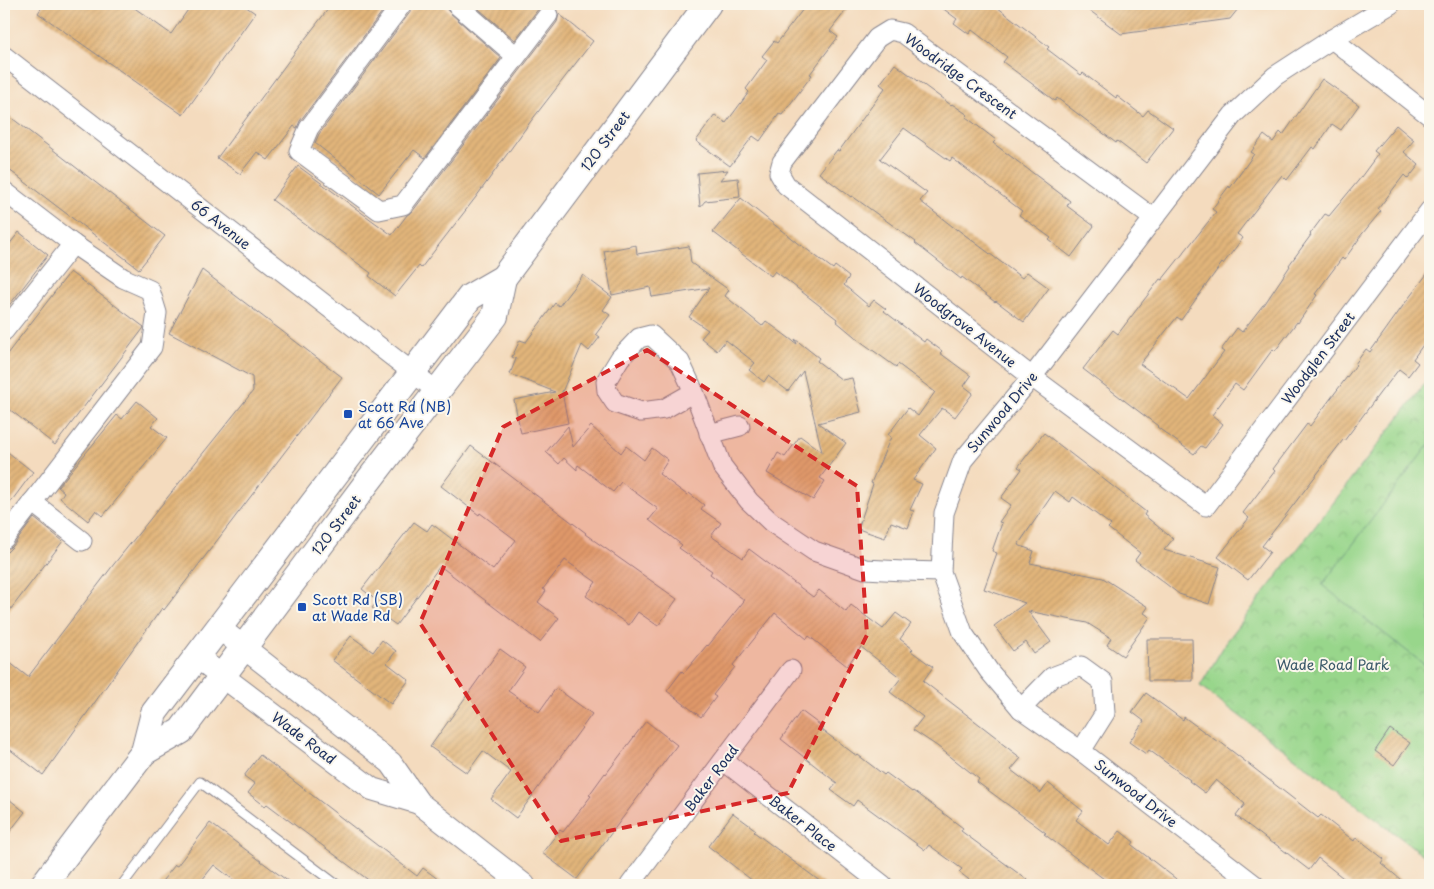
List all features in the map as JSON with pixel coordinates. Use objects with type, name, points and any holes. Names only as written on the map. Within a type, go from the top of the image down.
[{"type":"main road","name":"120 Street","points":[[43,885],[144,752],[154,713],[470,297],[503,278],[708,4]]},
{"type":"main road","name":"120 Street","points":[[144,752],[181,731],[223,676],[366,484],[495,316],[503,278]]},
{"type":"street","points":[[402,4],[309,128],[299,151],[379,210],[403,205],[548,15]]},
{"type":"street","points":[[456,4],[516,56]]},
{"type":"street","name":"Sunwood Drive","points":[[1255,885],[1081,751],[1021,709],[989,671],[963,633],[941,572],[944,513],[963,460],[1032,377],[1233,115],[1275,76],[1391,4]]},
{"type":"street","name":"Woodridge Crescent","points":[[779,173],[782,162],[877,38],[890,30],[903,33],[1153,218]]},
{"type":"street","points":[[1332,39],[1430,116]]},
{"type":"street","name":"66 Avenue","points":[[4,56],[438,392]]},
{"type":"street","name":"Woodgrove Avenue","points":[[779,173],[786,185],[1032,377],[1206,506]]},
{"type":"street","points":[[4,191],[73,244],[123,278],[150,290],[157,313],[152,347],[4,539]]},
{"type":"street","name":"Woodglen Street","points":[[1206,506],[1430,210]]},
{"type":"street","points":[[4,331],[73,244]]},
{"type":"street","points":[[694,392],[664,409],[641,412],[615,403],[607,391],[606,382],[620,358],[639,338],[652,335],[680,362],[694,392],[722,466],[749,500],[771,522],[814,551],[865,569],[941,572]]},
{"type":"street","points":[[709,434],[740,426]]},
{"type":"street","points":[[32,502],[82,541]]},
{"type":"street","name":"Wade Road","points":[[219,628],[391,763],[420,802],[524,885]]},
{"type":"street","name":"Wade Road","points":[[197,657],[372,789],[420,802]]},
{"type":"street","points":[[1021,709],[1052,677],[1081,666],[1103,682],[1105,713],[1081,751]]},
{"type":"street","name":"Baker Road","points":[[630,885],[791,670]]},
{"type":"street","name":"Baker Place","points":[[724,761],[883,885]]},
{"type":"lane","points":[[122,885],[200,782],[337,885]]},
{"type":"highlighted area","points":[[647,350],[857,486],[867,635],[788,793],[561,841],[420,623],[503,427]]},
{"type":"green space","name":"Wade Road Park","points":[[1430,377],[1430,860],[1200,686],[1227,641]]},
{"type":"green space","points":[[1430,443],[1430,669],[1322,585]]},
{"type":"building","points":[[44,4],[129,4],[171,34],[192,4],[242,4],[255,13],[183,115],[38,13]]},
{"type":"building","points":[[332,4],[388,4],[300,121],[297,128],[294,126],[268,160],[257,152],[240,174],[217,158]]},
{"type":"building","points":[[413,4],[445,4],[449,12],[501,58],[425,158],[414,150],[379,194],[315,143],[319,134],[411,11]]},
{"type":"building","points":[[473,4],[546,4],[539,8],[515,40]]},
{"type":"building","points":[[807,4],[851,4],[830,31],[838,37],[810,74],[812,75],[782,115],[779,114],[760,141],[753,136],[730,166],[696,141],[715,115],[726,123],[749,92],[746,89],[767,60],[762,56],[774,41],[777,43]]},
{"type":"building","points":[[937,4],[993,4],[1049,47],[1047,49],[1081,75],[1083,73],[1143,116],[1148,110],[1173,128],[1146,163],[1117,141],[1116,143],[1057,98],[1055,101],[1003,62],[1007,57],[972,30],[969,34],[954,23],[957,19]]},
{"type":"building","points":[[1081,4],[1242,4],[1230,19],[1121,34]]},
{"type":"building","points":[[559,14],[593,41],[421,268],[419,266],[395,296],[369,276],[371,273],[272,200],[298,166],[392,235],[407,215],[412,212],[557,22]]},
{"type":"building","points":[[895,64],[951,105],[968,115],[966,117],[996,140],[993,143],[1070,201],[1067,206],[1094,226],[1071,257],[1049,240],[1051,238],[1019,215],[1022,211],[952,158],[950,161],[904,128],[880,159],[927,193],[920,201],[957,230],[1022,278],[1027,272],[1049,288],[1024,322],[962,277],[961,279],[916,242],[819,173],[837,150],[839,151],[885,88],[880,84]]},
{"type":"building","points":[[1322,79],[1359,105],[1341,130],[1332,124],[1315,149],[1312,147],[1287,180],[1282,175],[1237,234],[1243,238],[1222,263],[1181,320],[1177,317],[1140,364],[1189,399],[1224,352],[1221,350],[1237,328],[1242,332],[1264,305],[1310,234],[1325,214],[1329,216],[1358,181],[1378,154],[1374,151],[1396,125],[1414,140],[1404,152],[1419,165],[1408,179],[1404,175],[1378,209],[1381,211],[1344,260],[1342,258],[1315,294],[1317,295],[1298,323],[1275,351],[1273,349],[1243,390],[1235,384],[1212,415],[1223,424],[1205,448],[1201,446],[1194,454],[1083,369],[1113,330],[1118,334],[1160,279],[1162,280],[1216,212],[1212,209],[1229,186],[1230,188],[1254,154],[1251,152],[1264,135],[1273,142],[1280,132],[1283,135]]},
{"type":"building","points":[[4,112],[165,236],[139,269],[4,166]]},
{"type":"building","points":[[728,170],[720,180],[738,178],[740,197],[705,201],[700,207],[697,173]]},
{"type":"building","points":[[741,198],[801,246],[833,269],[835,266],[849,277],[844,285],[869,306],[874,300],[886,309],[884,311],[924,342],[926,339],[942,351],[940,353],[971,376],[964,386],[973,393],[955,417],[942,408],[920,435],[936,448],[913,480],[922,484],[910,510],[914,511],[908,528],[891,522],[885,538],[858,529],[873,484],[871,483],[891,437],[888,435],[908,408],[918,416],[935,392],[898,364],[896,367],[860,341],[836,321],[837,319],[775,271],[771,276],[713,232]]},
{"type":"building","points":[[19,232],[48,255],[4,312],[4,251]]},
{"type":"building","points":[[636,245],[637,254],[689,246],[691,263],[729,290],[725,296],[762,326],[766,321],[797,344],[795,339],[819,358],[817,361],[842,380],[852,378],[861,412],[818,423],[846,443],[820,478],[825,481],[813,500],[767,473],[778,453],[785,457],[800,436],[822,452],[803,371],[788,391],[768,376],[764,382],[749,370],[755,363],[726,340],[717,351],[701,338],[708,330],[689,317],[709,288],[652,297],[650,287],[612,295],[604,251]]},
{"type":"building","points":[[202,270],[342,377],[164,610],[162,608],[43,775],[4,745],[4,658],[28,677],[114,564],[253,391],[252,377],[169,333]]},
{"type":"building","points":[[1430,270],[1430,335],[1413,359],[1418,363],[1408,376],[1399,369],[1385,386],[1262,546],[1270,552],[1248,580],[1218,557],[1249,518],[1243,513],[1307,424],[1310,426],[1366,349],[1370,352]]},
{"type":"building","points":[[70,272],[144,327],[55,445],[4,405],[4,358]]},
{"type":"building","points":[[583,275],[612,297],[603,310],[610,315],[596,334],[600,337],[589,351],[582,345],[562,392],[568,423],[521,433],[514,400],[555,392],[510,374],[516,359],[512,357],[520,340],[526,342],[555,303],[559,306]]},
{"type":"building","points":[[137,401],[158,418],[151,426],[167,438],[103,516],[96,510],[88,521],[60,498],[64,492],[58,487],[117,415],[122,419]]},
{"type":"building","points":[[568,426],[573,447],[591,426],[621,453],[626,446],[644,460],[652,448],[668,460],[659,474],[704,505],[701,509],[721,523],[711,536],[743,558],[749,549],[813,597],[819,590],[846,612],[851,605],[883,629],[896,613],[911,624],[900,639],[913,649],[911,651],[933,667],[923,681],[1021,758],[1011,770],[1041,793],[1048,783],[1083,811],[1076,820],[1109,845],[1120,831],[1134,842],[1132,845],[1184,885],[1112,885],[977,782],[979,779],[937,746],[913,730],[923,717],[890,692],[901,678],[861,647],[847,666],[809,636],[807,639],[775,613],[733,665],[735,667],[713,695],[716,697],[701,717],[667,691],[682,671],[684,673],[708,646],[744,601],[710,574],[712,571],[679,548],[682,545],[649,520],[658,509],[621,482],[613,492],[578,465],[577,470],[564,458],[559,464],[546,452]]},
{"type":"building","points":[[1044,433],[1146,512],[1144,515],[1173,539],[1164,550],[1220,567],[1209,604],[1179,594],[1135,560],[1140,553],[1108,528],[1111,525],[1073,497],[1070,502],[1055,491],[1018,545],[1034,551],[1030,563],[1103,578],[1148,607],[1144,613],[1150,617],[1123,656],[1107,645],[1111,638],[1087,623],[1028,611],[1051,642],[1034,654],[1026,642],[1013,651],[994,626],[1025,603],[984,589],[997,553],[992,551],[1002,523],[999,522],[1011,505],[1001,498],[1022,469],[1018,467]]},
{"type":"building","points":[[471,446],[585,534],[677,599],[658,626],[638,612],[629,625],[586,596],[596,582],[565,560],[543,589],[546,591],[538,602],[559,618],[540,642],[440,566],[396,625],[372,608],[377,601],[362,589],[414,522],[427,531],[432,524],[493,570],[516,540],[441,486]]},
{"type":"building","points":[[4,449],[33,472],[4,511]]},
{"type":"building","points":[[34,518],[63,541],[4,618],[4,555]]},
{"type":"building","points":[[351,636],[373,652],[382,640],[396,651],[387,663],[409,680],[391,704],[332,660]]},
{"type":"building","points":[[1147,639],[1192,639],[1193,681],[1148,681]]},
{"type":"building","points":[[500,649],[525,667],[508,691],[539,712],[556,688],[592,714],[516,818],[491,799],[511,772],[483,751],[467,773],[430,747]]},
{"type":"building","points":[[1146,693],[1183,720],[1184,717],[1219,741],[1318,818],[1321,815],[1354,841],[1356,837],[1384,859],[1381,863],[1407,885],[1352,885],[1318,858],[1309,870],[1236,816],[1245,804],[1216,780],[1205,793],[1149,750],[1146,754],[1129,742],[1144,721],[1132,712]]},
{"type":"building","points":[[801,711],[824,728],[822,730],[857,756],[884,775],[886,773],[935,807],[963,828],[961,831],[1034,885],[976,885],[959,872],[962,869],[929,845],[925,850],[857,800],[853,806],[831,790],[837,783],[781,739]]},
{"type":"building","points":[[646,721],[677,745],[577,879],[542,853],[560,830],[563,832],[591,796],[589,795],[605,773]]},
{"type":"building","points":[[1390,729],[1410,743],[1394,765],[1375,751]]},
{"type":"building","points":[[260,755],[417,876],[423,868],[446,885],[375,885],[267,804],[265,806],[248,793],[255,784],[244,776]]},
{"type":"building","points":[[4,795],[25,812],[4,839]]},
{"type":"building","points":[[733,813],[756,830],[754,832],[825,885],[758,885],[708,846]]},
{"type":"building","points":[[210,823],[293,885],[240,885],[214,865],[198,885],[159,885],[175,865],[177,866]]},
{"type":"place","name":"Scott Rd (NB) at 66 Ave","points":[[348,414]]},
{"type":"place","name":"Scott Rd (SB) at Wade Rd","points":[[302,607]]}]
